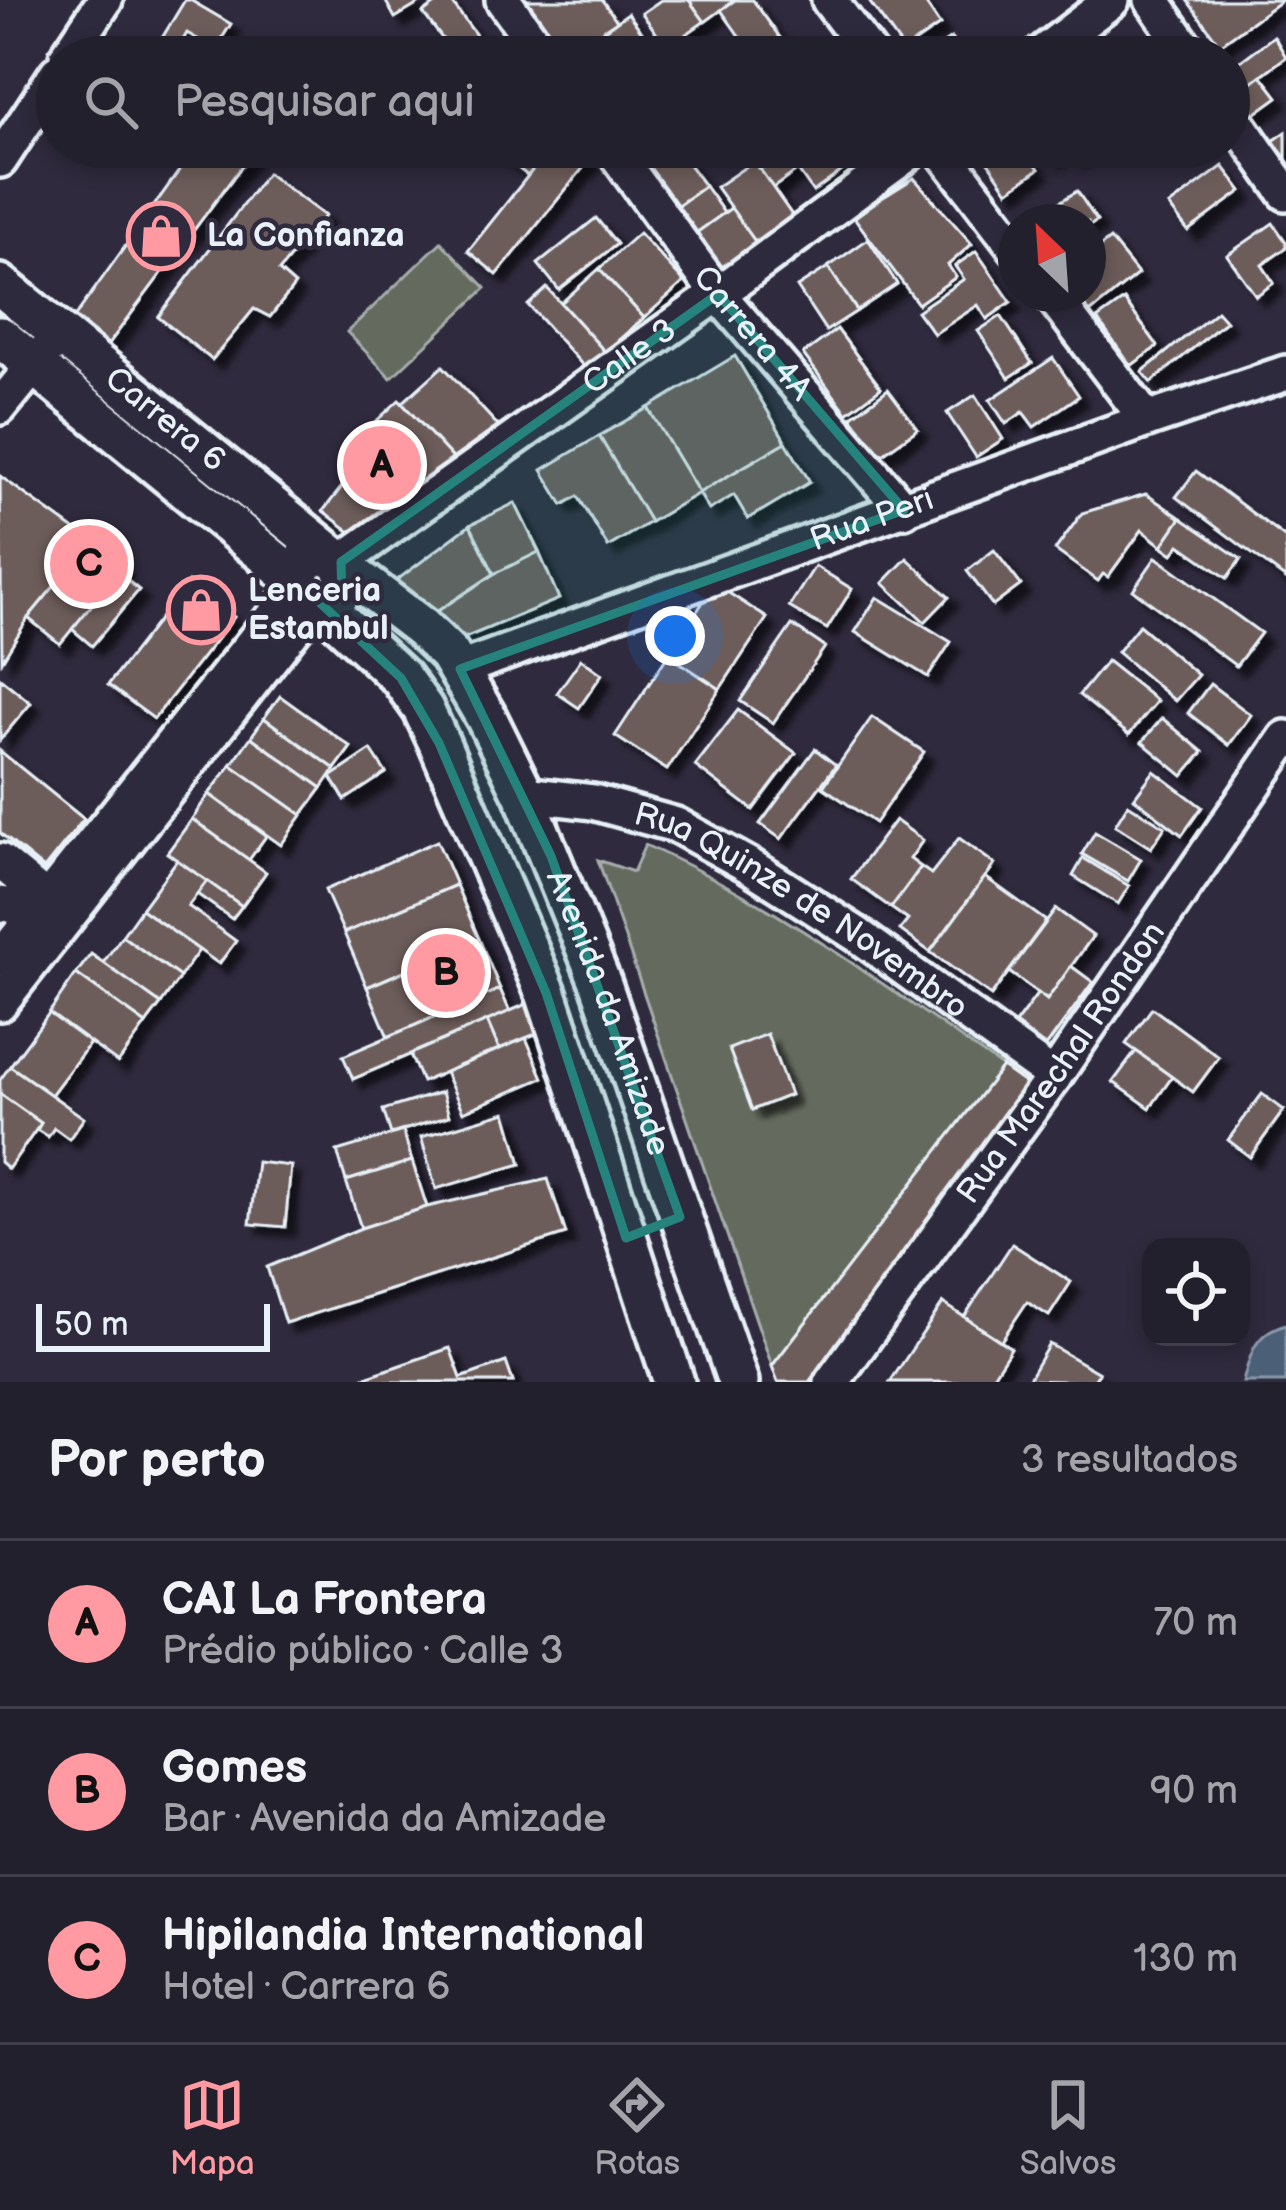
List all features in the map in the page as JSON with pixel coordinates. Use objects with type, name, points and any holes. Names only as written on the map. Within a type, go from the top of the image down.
[{"type":"main road","name":"Carrera 6","points":[[0,286],[47,349],[400,678]]},
{"type":"main road","name":"Carrera 6","points":[[0,337],[47,349],[339,562],[422,627],[455,662]]},
{"type":"main road","points":[[308,592],[335,598],[346,577],[339,562]]},
{"type":"main road","name":"Avenida da Amizade","points":[[455,662],[524,794],[601,984],[738,1382]]},
{"type":"main road","name":"Avenida da Amizade","points":[[400,678],[439,742],[546,993],[674,1382]]},
{"type":"main road","points":[[626,1238],[680,1217]]},
{"type":"street","points":[[82,36],[105,0]]},
{"type":"street","points":[[502,0],[529,36]]},
{"type":"street","points":[[829,0],[856,36]]},
{"type":"street","points":[[1064,36],[1112,0]]},
{"type":"street","points":[[1152,0],[1177,36]]},
{"type":"street","points":[[0,160],[36,105]]},
{"type":"street","points":[[1250,141],[1286,193]]},
{"type":"street","name":"Carrera 4A","points":[[626,168],[718,293],[904,510]]},
{"type":"street","name":"Calle 3","points":[[339,562],[888,168]]},
{"type":"street","points":[[955,168],[998,224]]},
{"type":"street","points":[[1065,312],[1147,420]]},
{"type":"street","points":[[0,407],[47,349]]},
{"type":"street","name":"Rua Peri","points":[[455,662],[904,510],[1286,373]]},
{"type":"street","points":[[0,959],[308,592]]},
{"type":"street","points":[[0,1003],[308,592]]},
{"type":"street","name":"Rua Marechal Rondon","points":[[832,1382],[1054,1077],[1286,738]]},
{"type":"street","name":"Rua Quinze de Novembro","points":[[524,794],[593,802],[676,825],[858,935],[1054,1077]]},
{"type":"street","points":[[0,861],[44,905]]},
{"type":"street","points":[[0,904],[44,905]]},
{"type":"highlighted area","points":[[718,294],[904,510],[460,669],[551,856],[680,1217],[626,1238],[546,993],[439,743],[401,678],[319,602],[342,599],[341,562]]},
{"type":"green space","points":[[441,242],[486,288],[391,378],[347,332]]},
{"type":"green space","points":[[645,845],[784,919],[1002,1067],[772,1366],[598,860],[633,872]]},
{"type":"water","points":[[1286,1324],[1286,1382],[1243,1382],[1261,1338]]},
{"type":"building","points":[[185,0],[231,24],[223,36],[163,36]]},
{"type":"building","points":[[385,0],[425,0],[395,18]]},
{"type":"building","points":[[441,0],[450,0],[477,36],[440,36],[423,13]]},
{"type":"building","points":[[522,0],[602,0],[617,21],[594,36],[548,36]]},
{"type":"building","points":[[661,0],[689,0],[705,21],[684,36],[658,36],[642,13]]},
{"type":"building","points":[[689,0],[735,0],[705,22]]},
{"type":"building","points":[[735,0],[753,0],[779,36],[739,36],[721,10]]},
{"type":"building","points":[[868,0],[923,0],[940,25],[924,36],[894,36]]},
{"type":"building","points":[[1187,0],[1282,0],[1232,36],[1213,36]]},
{"type":"building","points":[[628,13],[645,36],[596,36]]},
{"type":"building","points":[[1274,36],[1286,57],[1250,84],[1250,54]]},
{"type":"building","points":[[1261,75],[1278,97],[1250,117],[1250,83]]},
{"type":"building","points":[[1286,132],[1286,166],[1270,143]]},
{"type":"building","name":"La Confianza","points":[[181,168],[240,168],[105,349],[69,325]]},
{"type":"building","points":[[534,168],[583,168],[497,275],[468,251]]},
{"type":"building","points":[[644,168],[692,168],[705,186],[672,209]]},
{"type":"building","points":[[744,168],[759,168],[796,221],[759,247],[716,187]]},
{"type":"building","points":[[796,168],[846,168],[813,192]]},
{"type":"building","points":[[797,168],[798,170],[773,188],[760,169]]},
{"type":"building","points":[[992,168],[1038,168],[1039,169],[1008,191]]},
{"type":"building","points":[[1220,168],[1242,191],[1188,231],[1169,206]]},
{"type":"building","points":[[267,173],[325,216],[279,271],[295,285],[270,317],[254,309],[212,360],[158,317]]},
{"type":"building","points":[[914,178],[972,244],[948,265],[956,277],[918,304],[853,216]]},
{"type":"building","points":[[705,186],[724,213],[692,236],[673,209]]},
{"type":"building","points":[[1077,191],[1086,204],[1056,204]]},
{"type":"building","points":[[731,208],[759,247],[720,275],[692,236]]},
{"type":"building","points":[[596,218],[617,244],[559,290],[538,264]]},
{"type":"building","points":[[1273,223],[1286,248],[1262,265],[1274,283],[1256,296],[1227,255]]},
{"type":"building","points":[[639,233],[684,282],[644,318],[599,269]]},
{"type":"building","points":[[868,239],[897,284],[857,311],[828,267]]},
{"type":"building","points":[[1110,239],[1138,274],[1106,300],[1106,242]]},
{"type":"building","points":[[976,251],[998,283],[998,311],[987,319],[978,305],[934,334],[917,311],[964,279],[955,266]]},
{"type":"building","points":[[828,267],[857,311],[826,331],[797,287]]},
{"type":"building","points":[[599,269],[644,318],[605,352],[561,303]]},
{"type":"building","points":[[547,288],[605,352],[587,370],[528,305]]},
{"type":"building","points":[[1124,300],[1158,346],[1131,366],[1097,319]]},
{"type":"building","points":[[1217,311],[1226,321],[1151,383],[1142,372]]},
{"type":"building","points":[[1001,316],[1032,363],[1009,378],[978,331]]},
{"type":"building","points":[[837,329],[881,388],[847,413],[803,354]]},
{"type":"building","points":[[735,356],[786,442],[699,493],[648,408]]},
{"type":"building","points":[[1053,358],[1079,396],[1034,427],[1023,412],[1006,424],[990,400]]},
{"type":"building","points":[[443,366],[501,429],[460,466],[402,403]]},
{"type":"building","points":[[888,389],[918,429],[880,456],[851,417]]},
{"type":"building","points":[[975,395],[1003,439],[976,457],[947,413]]},
{"type":"building","points":[[399,400],[460,466],[430,493],[370,427]]},
{"type":"building","points":[[648,408],[699,493],[650,522],[599,436]]},
{"type":"building","points":[[599,436],[650,522],[608,547],[578,496],[563,505],[542,470]]},
{"type":"building","points":[[380,438],[430,493],[357,537],[323,511]]},
{"type":"building","points":[[786,442],[810,482],[748,519],[734,495],[709,510],[699,493]]},
{"type":"building","points":[[1196,471],[1286,538],[1286,579],[1176,497]]},
{"type":"building","points":[[0,476],[91,542],[28,618],[2,661]]},
{"type":"building","points":[[1146,494],[1181,518],[1162,546],[1142,530],[1108,577],[1103,574],[1098,581],[1055,550],[1082,513]]},
{"type":"building","points":[[515,503],[539,552],[494,574],[470,525]]},
{"type":"building","points":[[1181,518],[1241,559],[1227,578],[1180,545],[1173,554],[1162,546]]},
{"type":"building","points":[[470,525],[494,574],[427,618],[389,586]]},
{"type":"building","points":[[91,542],[123,567],[60,644],[28,618]]},
{"type":"building","points":[[994,550],[1021,585],[993,606],[967,571]]},
{"type":"building","points":[[539,552],[559,599],[455,642],[427,618],[494,574]]},
{"type":"building","points":[[1156,557],[1261,633],[1236,666],[1133,590]]},
{"type":"building","points":[[907,558],[949,597],[925,622],[883,583]]},
{"type":"building","points":[[815,566],[852,589],[827,629],[789,607]]},
{"type":"building","points":[[118,573],[139,590],[92,646],[72,629]]},
{"type":"building","points":[[188,582],[234,617],[154,719],[108,685]]},
{"type":"building","points":[[715,584],[767,618],[720,689],[668,655]]},
{"type":"building","points":[[877,597],[951,642],[928,677],[855,632]]},
{"type":"building","points":[[792,625],[825,647],[773,723],[740,701]]},
{"type":"building","points":[[1139,625],[1198,675],[1175,701],[1117,652]]},
{"type":"building","points":[[668,655],[720,689],[667,770],[615,736]]},
{"type":"building","points":[[581,659],[602,674],[579,708],[557,693]]},
{"type":"building","points":[[1107,661],[1157,701],[1129,735],[1079,695]]},
{"type":"building","points":[[0,678],[31,703],[0,740]]},
{"type":"building","points":[[1210,684],[1251,715],[1229,745],[1188,713]]},
{"type":"building","points":[[280,696],[351,747],[335,769],[264,718]]},
{"type":"building","points":[[738,710],[796,753],[753,810],[695,766]]},
{"type":"building","points":[[872,717],[924,752],[875,823],[823,787]]},
{"type":"building","points":[[264,718],[335,769],[322,788],[251,737]]},
{"type":"building","points":[[1162,718],[1203,752],[1183,776],[1142,742]]},
{"type":"building","points":[[251,737],[322,788],[302,815],[231,765]]},
{"type":"building","points":[[815,749],[836,765],[781,839],[760,824]]},
{"type":"building","points":[[371,750],[386,773],[345,800],[331,777]]},
{"type":"building","points":[[0,751],[84,819],[44,869],[0,833]]},
{"type":"building","points":[[231,765],[302,815],[281,845],[209,794]]},
{"type":"building","points":[[1154,771],[1202,807],[1182,835],[1134,798]]},
{"type":"building","points":[[209,794],[266,836],[249,860],[192,819]]},
{"type":"building","points":[[1128,804],[1165,827],[1151,848],[1115,825]]},
{"type":"building","points":[[192,819],[266,872],[242,906],[167,853]]},
{"type":"building","points":[[895,820],[923,840],[910,859],[921,867],[891,908],[851,879]]},
{"type":"building","points":[[1095,832],[1141,859],[1128,881],[1082,854]]},
{"type":"building","points":[[959,838],[995,864],[930,952],[900,930],[908,920],[891,908],[921,867],[931,874]]},
{"type":"building","points":[[437,841],[456,885],[344,933],[325,890]]},
{"type":"building","points":[[1083,858],[1129,886],[1118,904],[1073,876]]},
{"type":"building","points":[[177,860],[207,881],[188,906],[236,941],[219,964],[141,909]]},
{"type":"building","points":[[985,877],[1046,921],[991,996],[930,952]]},
{"type":"building","points":[[207,881],[242,906],[232,919],[197,894]]},
{"type":"building","points":[[456,885],[479,939],[367,987],[344,933]]},
{"type":"building","points":[[141,909],[199,950],[180,977],[122,936]]},
{"type":"building","points":[[1056,909],[1093,936],[1047,1000],[1009,972]]},
{"type":"building","points":[[122,936],[180,977],[161,1004],[103,963]]},
{"type":"building","points":[[479,939],[500,989],[388,1037],[367,987]]},
{"type":"building","points":[[91,954],[161,1004],[146,1024],[76,974]]},
{"type":"building","points":[[1071,966],[1093,982],[1046,1047],[1015,1024],[1038,993],[1047,1000]]},
{"type":"building","points":[[76,974],[146,1024],[118,1063],[49,1013]]},
{"type":"building","points":[[500,989],[510,1012],[353,1079],[343,1056]]},
{"type":"building","points":[[531,1002],[543,1031],[499,1049],[487,1021]]},
{"type":"building","points":[[1152,1008],[1219,1057],[1193,1092],[1126,1044]]},
{"type":"building","points":[[49,1013],[90,1043],[51,1095],[10,1066]]},
{"type":"building","points":[[487,1021],[499,1049],[422,1082],[410,1054]]},
{"type":"building","points":[[767,1034],[790,1095],[752,1110],[729,1049]]},
{"type":"building","points":[[526,1038],[543,1078],[463,1112],[445,1072]]},
{"type":"building","points":[[1136,1051],[1172,1077],[1150,1108],[1113,1082]]},
{"type":"building","points":[[10,1066],[84,1118],[69,1139],[54,1128],[48,1137],[37,1130],[41,1123],[0,1094],[0,1080]]},
{"type":"building","points":[[1002,1067],[1033,1089],[809,1382],[778,1382],[772,1366]]},
{"type":"building","points":[[442,1092],[449,1116],[391,1134],[383,1110]]},
{"type":"building","points":[[0,1094],[41,1123],[8,1169],[0,1162]]},
{"type":"building","points":[[1262,1094],[1284,1110],[1250,1157],[1228,1140]]},
{"type":"building","points":[[506,1112],[521,1164],[436,1189],[421,1137]]},
{"type":"building","points":[[403,1131],[412,1161],[346,1181],[337,1151]]},
{"type":"building","points":[[412,1161],[427,1207],[361,1228],[346,1181]]},
{"type":"building","points":[[257,1162],[291,1166],[285,1227],[250,1224]]},
{"type":"building","points":[[548,1179],[566,1234],[285,1323],[267,1267],[427,1207]]},
{"type":"building","points":[[1012,1244],[1071,1282],[1049,1316],[1027,1302],[1001,1341],[964,1317]]},
{"type":"building","points":[[943,1303],[1011,1348],[989,1382],[890,1382]]},
{"type":"building","points":[[1049,1344],[1099,1373],[1093,1382],[1028,1380]]},
{"type":"building","points":[[450,1348],[461,1378],[506,1362],[513,1382],[351,1382]]},
{"type":"place","name":"La Confianza","points":[[161,236]]},
{"type":"place","name":"CAI La Frontera","points":[[382,465]]},
{"type":"place","name":"Hipilandia International","points":[[89,564]]},
{"type":"place","name":"Lenceria Estambul","points":[[201,610]]},
{"type":"place","name":"Gomes","points":[[446,973]]}]
